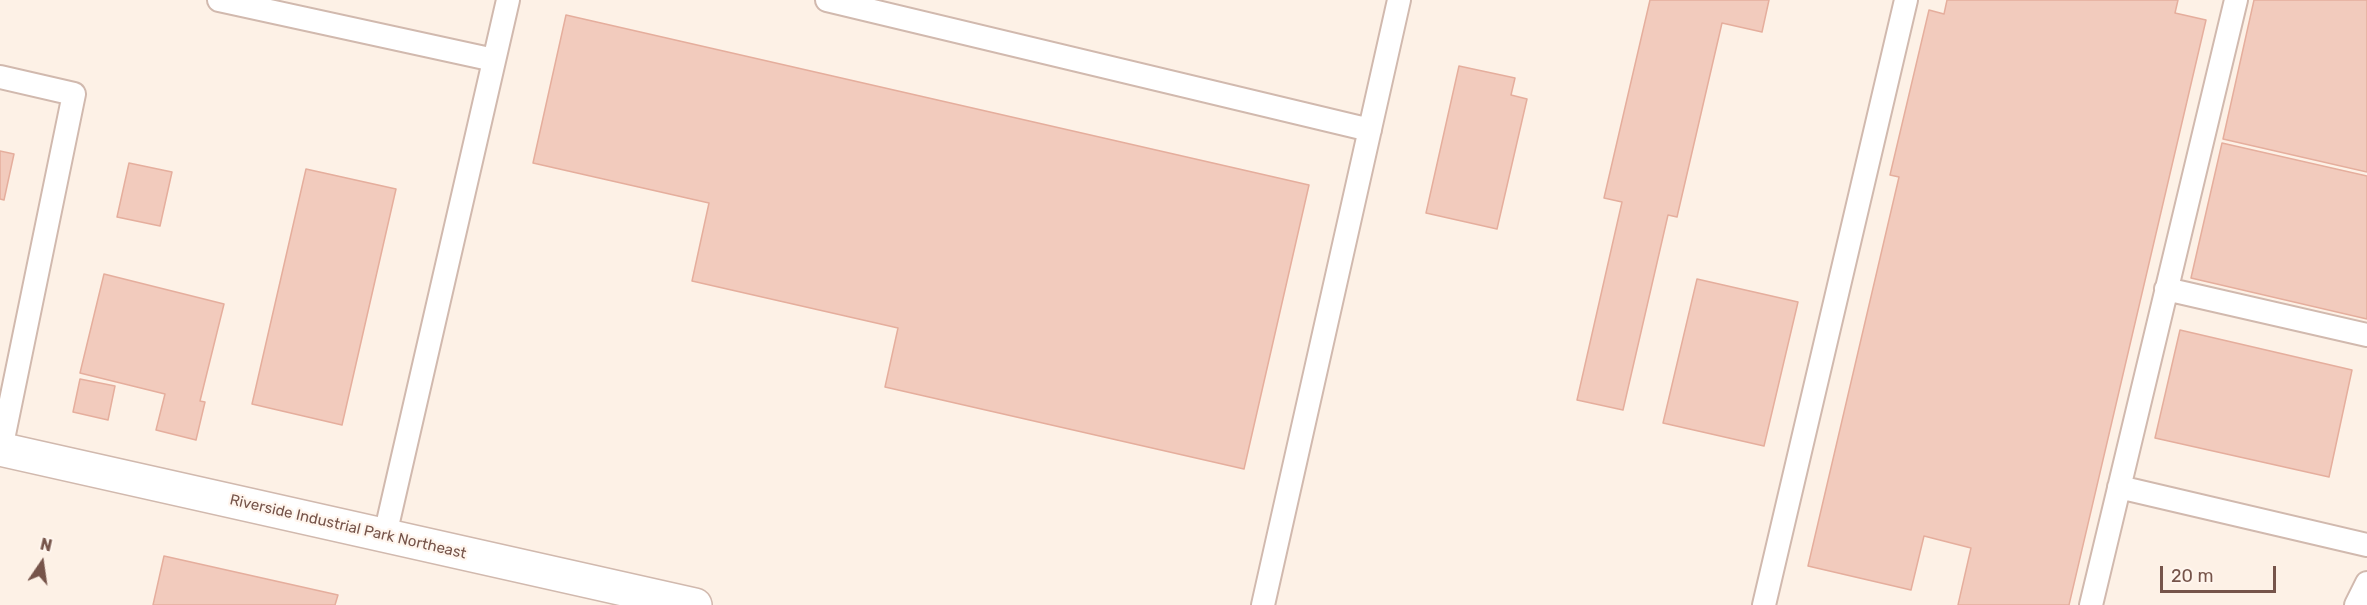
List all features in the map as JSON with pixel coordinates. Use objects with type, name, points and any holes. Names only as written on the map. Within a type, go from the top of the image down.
[{"type":"street","name":"Riverside Industrial Park Northeast","points":[[0,449],[695,605]]},
{"type":"lane","points":[[219,0],[494,60]]},
{"type":"lane","points":[[385,535],[508,0]]},
{"type":"lane","points":[[827,0],[1370,130]]},
{"type":"lane","points":[[1263,605],[1399,0]]},
{"type":"lane","points":[[1764,605],[1906,0]]},
{"type":"lane","points":[[2091,605],[2236,0]]},
{"type":"lane","points":[[0,77],[74,94],[0,449]]},
{"type":"lane","points":[[2166,289],[2367,335]]},
{"type":"lane","points":[[2120,487],[2367,545]]},
{"type":"lane","points":[[2356,605],[2367,583]]},
{"type":"building","points":[[1650,0],[1769,0],[1762,32],[1722,23],[1677,217],[1668,215],[1623,410],[1577,400],[1622,202],[1604,198]]},
{"type":"building","points":[[1947,0],[2178,0],[2175,13],[2206,20],[2069,605],[1958,605],[1971,548],[1924,536],[1911,590],[1808,566],[1899,177],[1890,175],[1929,10],[1944,14]]},
{"type":"building","points":[[2254,0],[2367,0],[2367,172],[2223,139]]},
{"type":"building","points":[[566,15],[1309,185],[1244,469],[885,387],[898,328],[692,281],[709,203],[533,163]]},
{"type":"building","points":[[1459,66],[1515,78],[1511,95],[1527,99],[1497,229],[1426,213]]},
{"type":"building","points":[[2222,143],[2367,176],[2367,319],[2191,278]]},
{"type":"building","points":[[0,151],[14,154],[4,200],[0,199]]},
{"type":"building","points":[[129,163],[172,172],[160,226],[117,217]]},
{"type":"building","points":[[306,169],[396,189],[342,425],[252,404]]},
{"type":"building","points":[[104,274],[224,304],[200,401],[205,402],[196,440],[156,430],[165,394],[80,373]]},
{"type":"building","points":[[1697,279],[1798,302],[1764,446],[1663,423]]},
{"type":"building","points":[[2180,330],[2352,370],[2329,477],[2155,438]]},
{"type":"building","points":[[80,379],[115,386],[108,420],[73,412]]},
{"type":"building","points":[[164,556],[338,595],[335,605],[153,605]]}]
